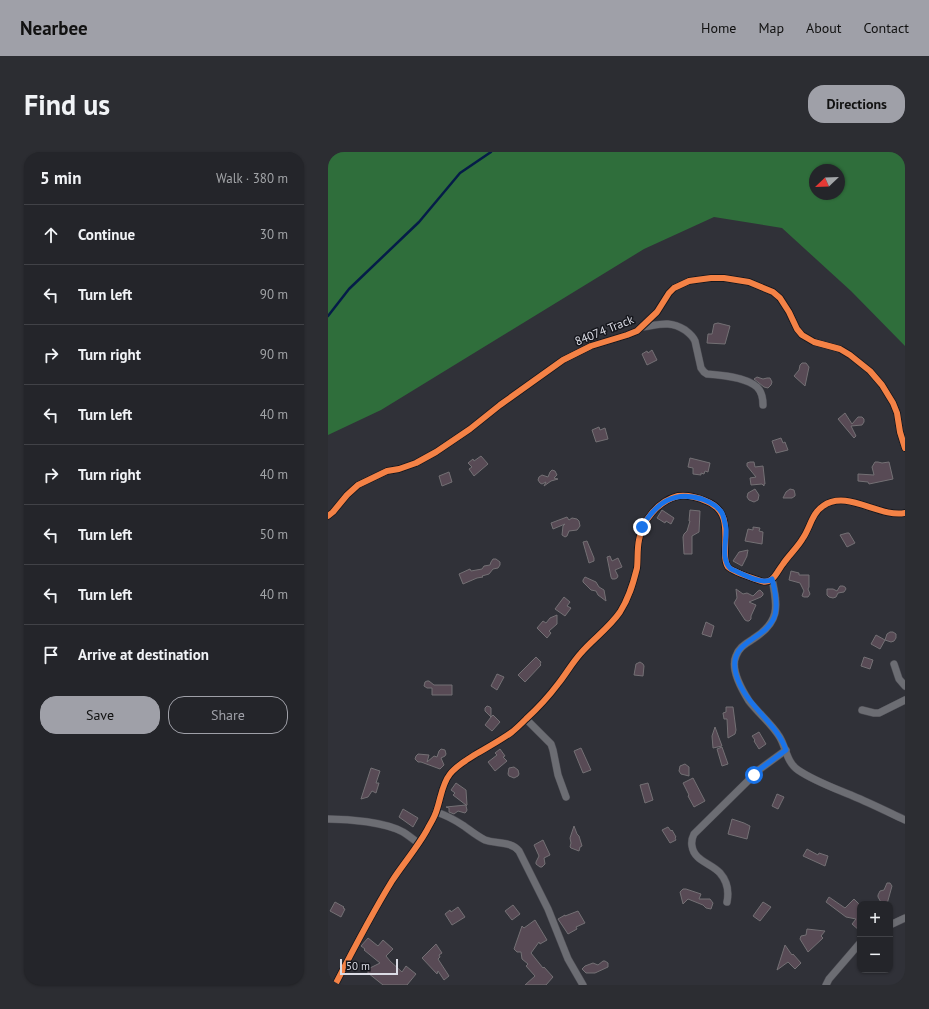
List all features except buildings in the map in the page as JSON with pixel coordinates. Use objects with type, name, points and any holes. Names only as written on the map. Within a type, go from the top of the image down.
[{"type":"street","name":"84074 Track","points":[[328,516],[358,485],[387,471],[416,464],[436,452],[470,429],[500,405],[563,360],[591,346],[638,331],[657,312],[674,288],[689,281],[711,278],[724,278],[749,282],[773,292],[780,298],[802,334],[814,342],[840,349],[870,371],[882,385],[893,402],[905,448]]},
{"type":"street","points":[[642,327],[671,324],[687,331],[694,338],[701,368],[706,374],[736,377],[752,384],[758,389],[763,399],[763,405]]},
{"type":"street","points":[[328,982],[334,985],[392,882],[425,833],[436,812],[443,785],[449,775],[463,762],[513,731],[556,687],[580,654],[608,627],[620,611],[630,594],[637,565],[638,548],[642,527],[651,514],[665,502],[678,496],[684,496],[693,497],[713,504],[722,514],[726,528],[725,556],[727,565],[731,569],[762,581],[770,581],[772,579],[805,536],[813,517],[818,510],[826,504],[837,500],[889,512],[900,514],[905,513]]},
{"type":"street","points":[[772,579],[776,599],[774,616],[766,630],[745,644],[735,657],[735,668],[738,680],[750,701],[780,736],[791,764],[798,770],[829,787],[905,820]]},
{"type":"street","points":[[894,664],[900,679],[905,686]]},
{"type":"street","points":[[862,710],[879,713],[905,700]]},
{"type":"street","points":[[526,718],[551,744],[558,775],[566,797]]},
{"type":"street","points":[[727,902],[728,889],[723,878],[715,869],[699,859],[692,849],[692,838],[694,834],[760,769],[786,750]]},
{"type":"street","points":[[436,812],[449,817],[482,839],[490,842],[507,844],[517,848],[548,910],[568,959],[583,985]]},
{"type":"street","points":[[328,819],[389,826],[403,832],[418,843]]},
{"type":"street","points":[[893,924],[905,918]]},
{"type":"street","points":[[826,985],[829,979],[857,946]]},
{"type":"green space","points":[[328,152],[905,152],[905,346],[851,291],[782,228],[714,217],[644,249],[381,410],[328,435]]},
{"type":"waterway","points":[[328,316],[349,289],[419,222],[460,173],[491,152]]},
{"type":"cycle path","points":[[328,516],[358,485],[387,471],[399,469],[416,463],[436,452],[470,429],[500,405],[563,360],[591,346],[637,331],[657,312],[674,288],[689,281],[711,278],[724,278],[749,282],[773,292],[780,298],[797,329],[802,335],[814,342],[840,349],[870,371],[882,385],[893,403],[897,413],[900,432],[905,448]]},
{"type":"cycle path","points":[[335,985],[384,894],[423,837],[436,812],[443,786],[450,774],[462,763],[512,732],[535,711],[578,657],[620,612],[628,596],[637,568],[638,543],[641,533],[647,519],[664,502],[678,496],[688,496],[699,498],[714,505],[723,516],[726,564],[728,567],[742,574],[765,582],[775,576],[801,541],[816,513],[823,506],[832,502],[842,501],[853,502],[885,512],[905,513]]},
{"type":"route","points":[[642,527],[659,506],[671,499],[678,496],[684,496],[704,500],[713,504],[722,514],[726,528],[725,561],[727,565],[731,569],[762,581],[770,581],[772,579],[776,599],[776,608],[770,625],[766,630],[745,644],[735,657],[736,674],[743,690],[752,705],[780,736],[786,750],[754,775]]}]
